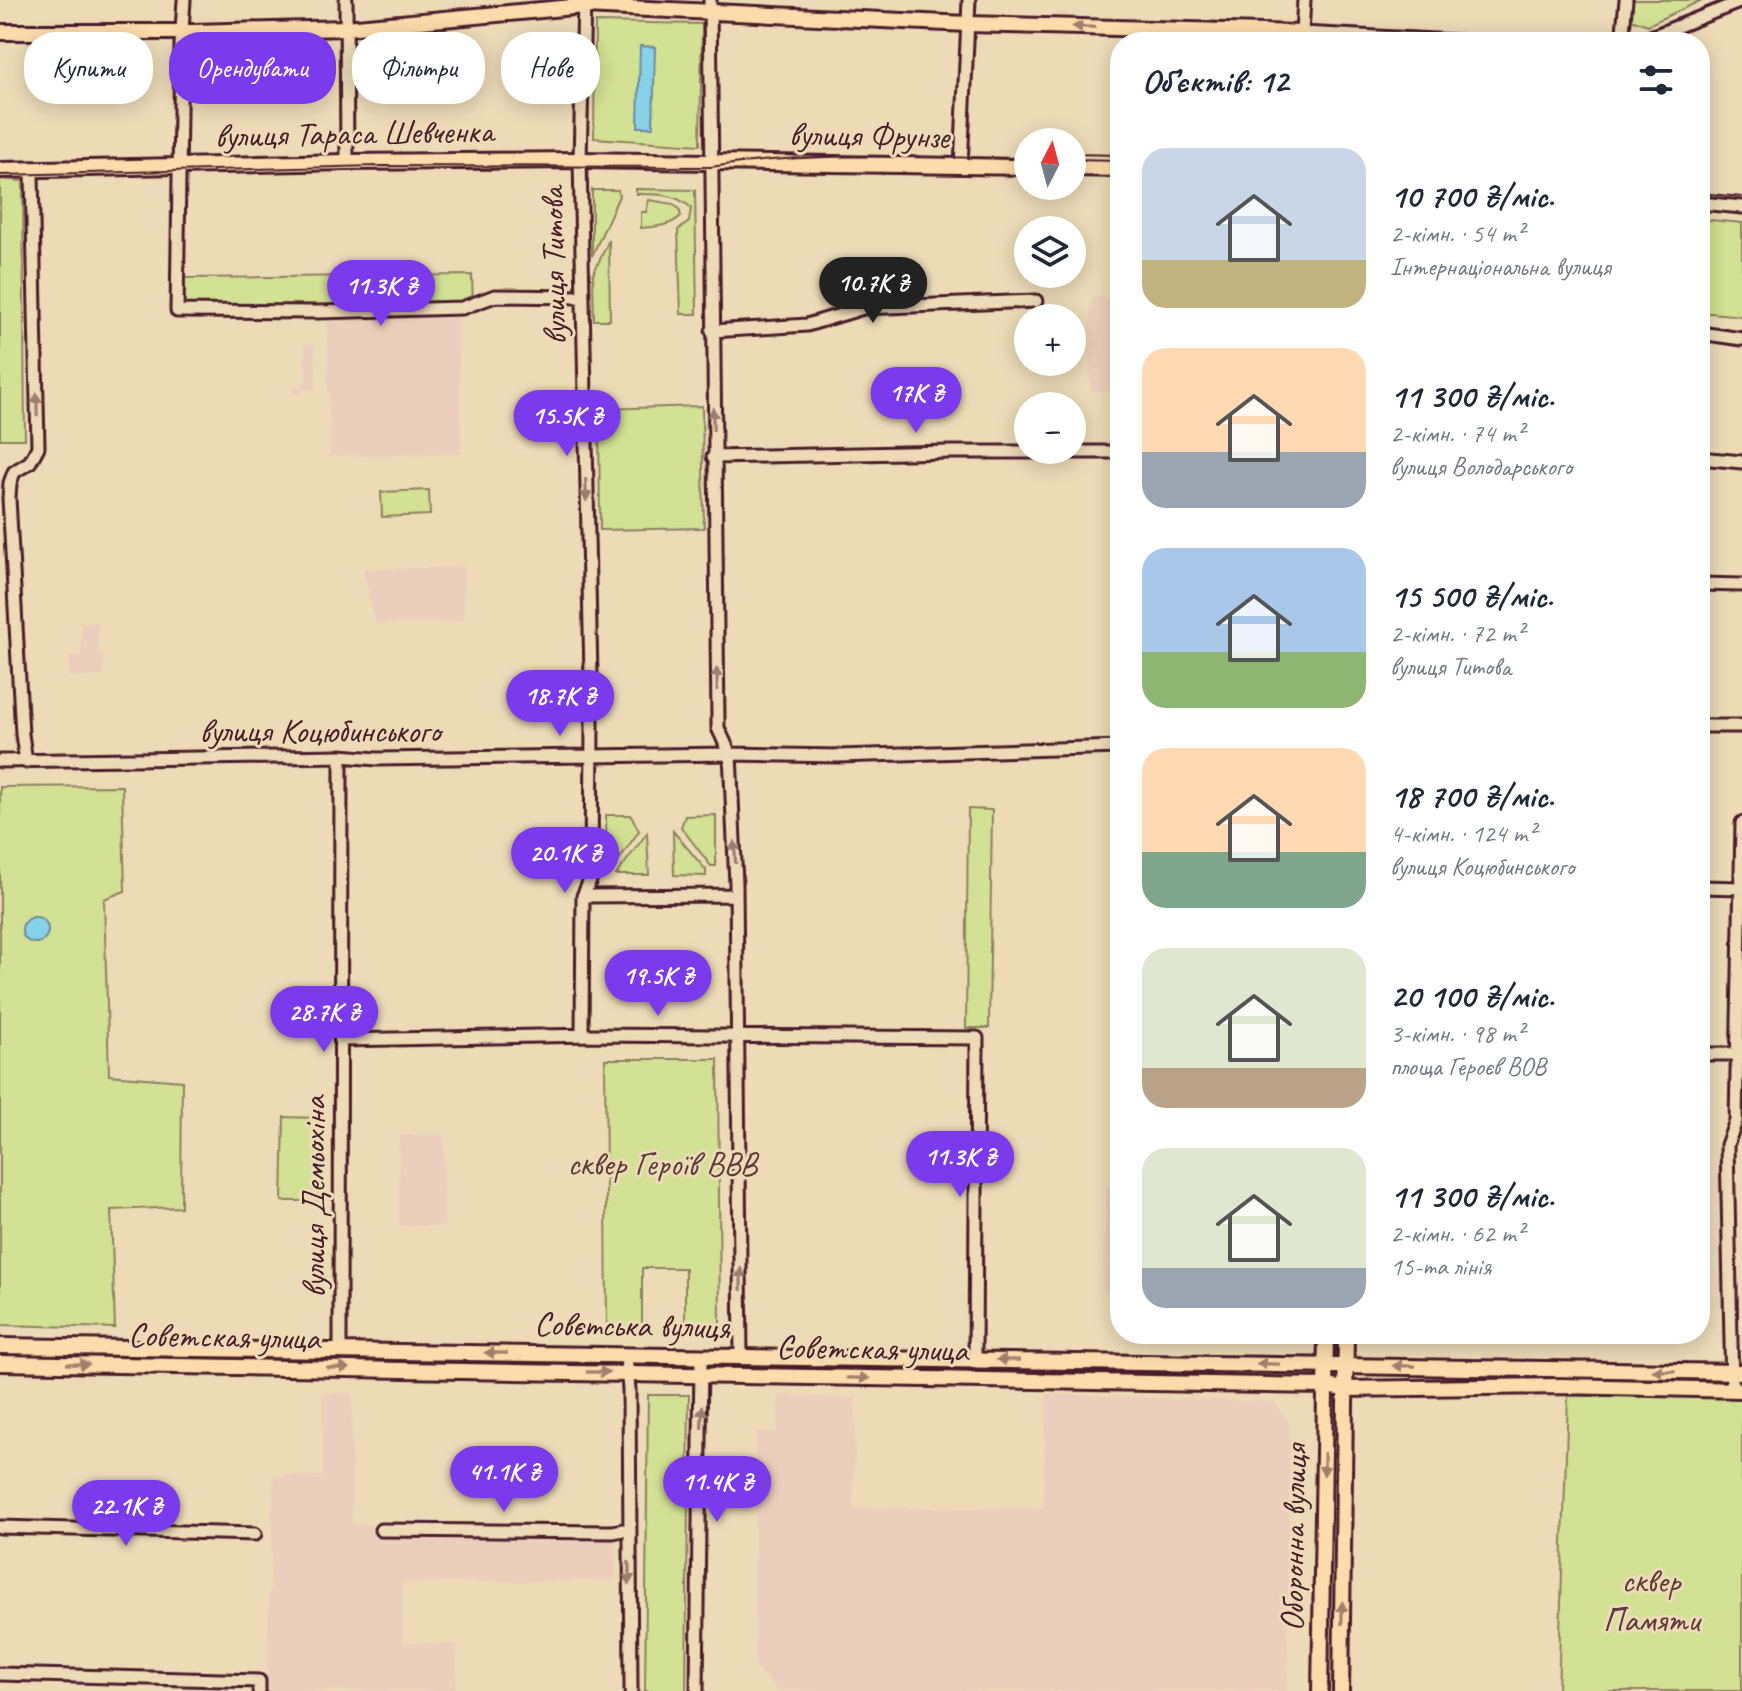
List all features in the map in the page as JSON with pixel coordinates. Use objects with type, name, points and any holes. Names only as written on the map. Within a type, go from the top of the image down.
[{"type":"main road","points":[[0,32],[346,28],[584,3],[1159,32]]},
{"type":"main road","name":"вулиця Тараса Шевченка","points":[[0,170],[347,162],[580,160],[710,163]]},
{"type":"main road","name":"вулиця Фрунзе","points":[[710,163],[1014,167]]},
{"type":"main road","points":[[1086,168],[1110,169]]},
{"type":"main road","name":"Оборонна вулиця","points":[[1320,1691],[1326,1344]]},
{"type":"main road","name":"Оборонна вулиця","points":[[1341,1691],[1346,1344]]},
{"type":"main road","name":"Совєтська вулиця","points":[[0,1346],[1737,1372]]},
{"type":"main road","name":"Советская улица","points":[[0,1363],[1325,1386],[1345,1389],[1561,1386],[1737,1390]]},
{"type":"street","points":[[184,0],[177,311],[318,312],[462,308],[495,296],[582,297]]},
{"type":"street","points":[[346,0],[347,162]]},
{"type":"street","points":[[961,166],[969,0]]},
{"type":"street","points":[[1302,32],[1304,0]]},
{"type":"street","points":[[1623,32],[1626,0]]},
{"type":"street","points":[[1663,32],[1742,1]]},
{"type":"street","name":"вулиця Титова","points":[[582,1035],[583,896],[591,878],[580,160],[584,3]]},
{"type":"street","points":[[710,7],[718,728],[730,754],[736,895],[741,1357]]},
{"type":"street","points":[[0,472],[14,472],[30,462],[38,447],[32,174],[35,169]]},
{"type":"street","points":[[1710,204],[1742,207]]},
{"type":"street","points":[[712,331],[807,325],[863,308],[1036,301]]},
{"type":"street","points":[[1710,334],[1742,339]]},
{"type":"street","points":[[713,457],[1110,452]]},
{"type":"street","points":[[1710,459],[1742,462]]},
{"type":"street","points":[[14,472],[10,483],[11,531],[26,762]]},
{"type":"street","points":[[1710,584],[1742,585]]},
{"type":"street","points":[[1710,726],[1742,726]]},
{"type":"street","name":"вулиця Коцюбинського","points":[[0,761],[341,756],[377,759],[730,754],[839,756],[1110,747]]},
{"type":"street","name":"вулиця Демьохіна","points":[[340,1350],[341,756]]},
{"type":"street","points":[[1737,1390],[1727,1145],[1736,1121],[1740,1054],[1742,823]]},
{"type":"street","points":[[1710,887],[1741,888]]},
{"type":"street","points":[[583,896],[736,895]]},
{"type":"street","points":[[342,1040],[582,1035],[977,1038],[975,1359]]},
{"type":"street","points":[[1710,1054],[1740,1054]]},
{"type":"street","points":[[626,1355],[631,1691]]},
{"type":"street","points":[[697,1691],[701,1358]]},
{"type":"street","points":[[0,1527],[255,1534]]},
{"type":"street","points":[[381,1530],[613,1532],[628,1529]]},
{"type":"street","points":[[0,1674],[259,1686]]},
{"type":"shaded area","points":[[1110,297],[1110,391],[1090,391],[1090,298]]},
{"type":"shaded area","points":[[458,317],[461,454],[330,456],[327,319]]},
{"type":"shaded area","points":[[305,344],[315,344],[316,389],[304,389],[302,394],[292,393],[291,388],[299,388],[306,382]]},
{"type":"shaded area","points":[[464,567],[464,621],[375,624],[363,569]]},
{"type":"shaded area","points":[[81,622],[98,622],[98,656],[104,656],[104,676],[69,677],[69,657],[81,656]]},
{"type":"shaded area","points":[[399,1135],[444,1135],[444,1226],[399,1226]]},
{"type":"shaded area","points":[[1106,1187],[1110,1187],[1110,1290],[1102,1290]]},
{"type":"shaded area","points":[[323,1393],[352,1393],[352,1524],[615,1525],[616,1580],[402,1583],[403,1643],[457,1644],[456,1691],[266,1691],[274,1475],[323,1476]]},
{"type":"shaded area","points":[[1046,1394],[1274,1402],[1290,1424],[1287,1691],[778,1691],[755,1667],[756,1431],[777,1432],[779,1395],[856,1398],[853,1508],[1043,1508]]},
{"type":"green space","points":[[1633,0],[1702,0],[1648,25],[1631,19]]},
{"type":"green space","points":[[595,22],[702,24],[700,145],[594,138],[594,104],[600,104],[600,32],[595,32]]},
{"type":"green space","points":[[0,179],[23,181],[25,439],[0,439]]},
{"type":"green space","points":[[636,189],[695,190],[697,314],[681,314],[678,230],[689,222],[691,208],[672,197],[636,194]]},
{"type":"green space","points":[[592,190],[618,190],[619,196],[592,256]]},
{"type":"green space","points":[[649,200],[673,204],[681,216],[668,224],[641,228],[641,212],[646,212]]},
{"type":"green space","points":[[1710,220],[1742,223],[1742,316],[1710,313]]},
{"type":"green space","points":[[609,240],[610,320],[594,320],[593,274]]},
{"type":"green space","points":[[472,275],[473,305],[179,308],[180,278]]},
{"type":"green space","points":[[702,406],[704,528],[600,530],[599,409]]},
{"type":"green space","points":[[429,490],[430,515],[382,517],[381,492]]},
{"type":"green space","points":[[122,786],[125,891],[104,899],[109,1075],[182,1081],[181,1207],[111,1210],[115,1328],[0,1325],[0,787]]},
{"type":"green space","points":[[968,809],[992,810],[989,1028],[966,1028]]},
{"type":"green space","points":[[606,815],[631,815],[639,831],[611,871],[607,871]]},
{"type":"green space","points":[[716,815],[716,866],[711,866],[681,827],[685,816]]},
{"type":"green space","points":[[673,831],[706,870],[706,876],[674,875]]},
{"type":"green space","points":[[647,833],[649,875],[616,875]]},
{"type":"green space","name":"сквер Героїв ВВВ","points":[[605,1059],[718,1059],[720,1329],[685,1329],[685,1268],[642,1268],[642,1329],[607,1329]]},
{"type":"green space","points":[[284,1117],[320,1118],[318,1201],[282,1201]]},
{"type":"green space","points":[[648,1395],[689,1395],[686,1691],[645,1691]]},
{"type":"green space","name":"сквер Памяти","points":[[1568,1396],[1742,1396],[1742,1691],[1558,1691]]},
{"type":"water","points":[[640,46],[655,47],[653,127],[638,127]]},
{"type":"water","points":[[35,917],[44,921],[48,930],[44,939],[35,943],[26,939],[22,930],[26,921]]},
{"type":"tram line","points":[[1086,154],[1110,155]]},
{"type":"tram line","points":[[0,175],[377,166],[710,167],[789,159],[869,156],[1014,159]]},
{"type":"tram line","points":[[1710,194],[1742,197]]}]
